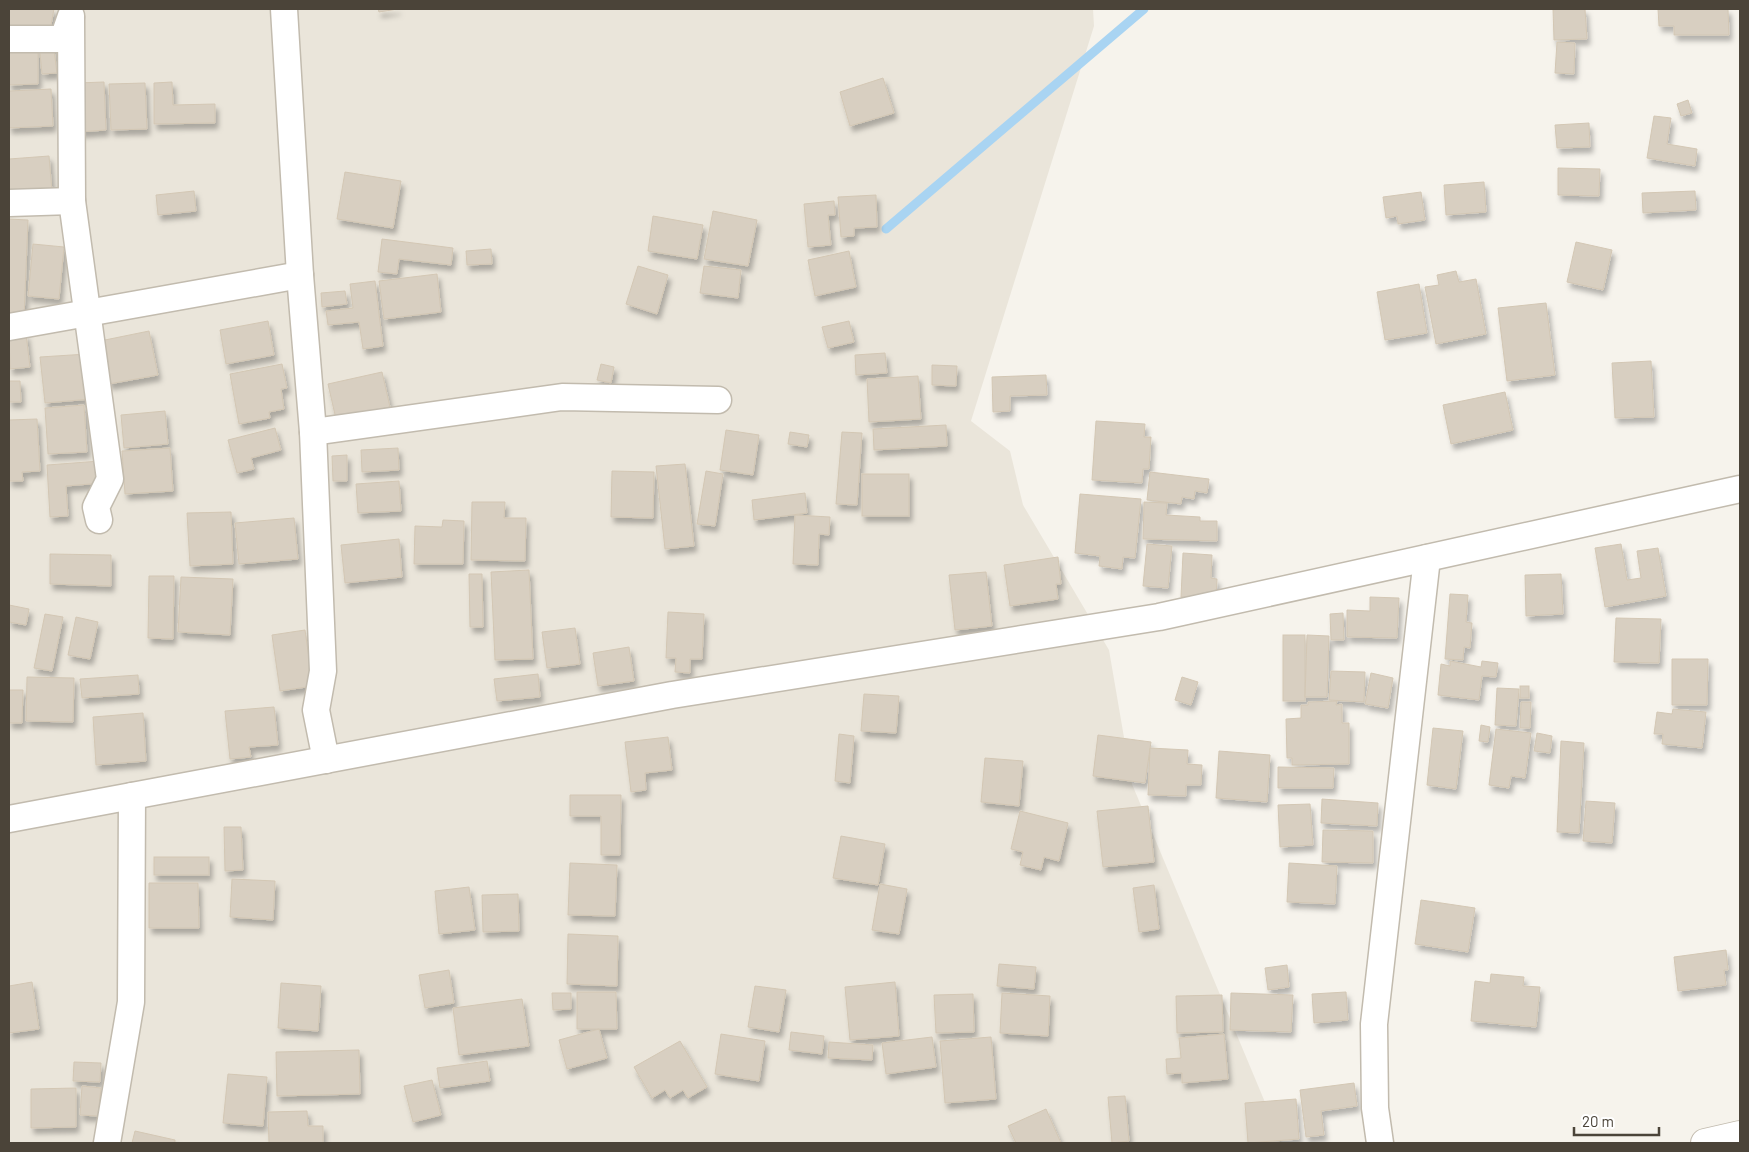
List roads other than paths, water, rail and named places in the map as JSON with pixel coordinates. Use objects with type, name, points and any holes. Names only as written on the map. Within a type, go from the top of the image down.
[{"type":"street","points":[[284,9],[300,275],[314,432],[323,671],[316,710],[326,760]]},
{"type":"street","points":[[9,39],[63,38],[70,14]]},
{"type":"street","points":[[70,14],[72,201],[110,479],[96,507],[99,520]]},
{"type":"street","points":[[9,203],[72,201]]},
{"type":"street","points":[[9,327],[300,275]]},
{"type":"street","points":[[314,432],[562,398],[718,400]]},
{"type":"street","points":[[9,819],[672,695],[1159,617],[1740,489]]},
{"type":"street","points":[[1380,1143],[1375,1108],[1374,1024],[1427,558]]},
{"type":"street","points":[[107,1143],[131,1002],[132,796]]},
{"type":"street","points":[[1705,1143],[1740,1134]]},
{"type":"waterway","points":[[886,229],[1144,9]]}]
